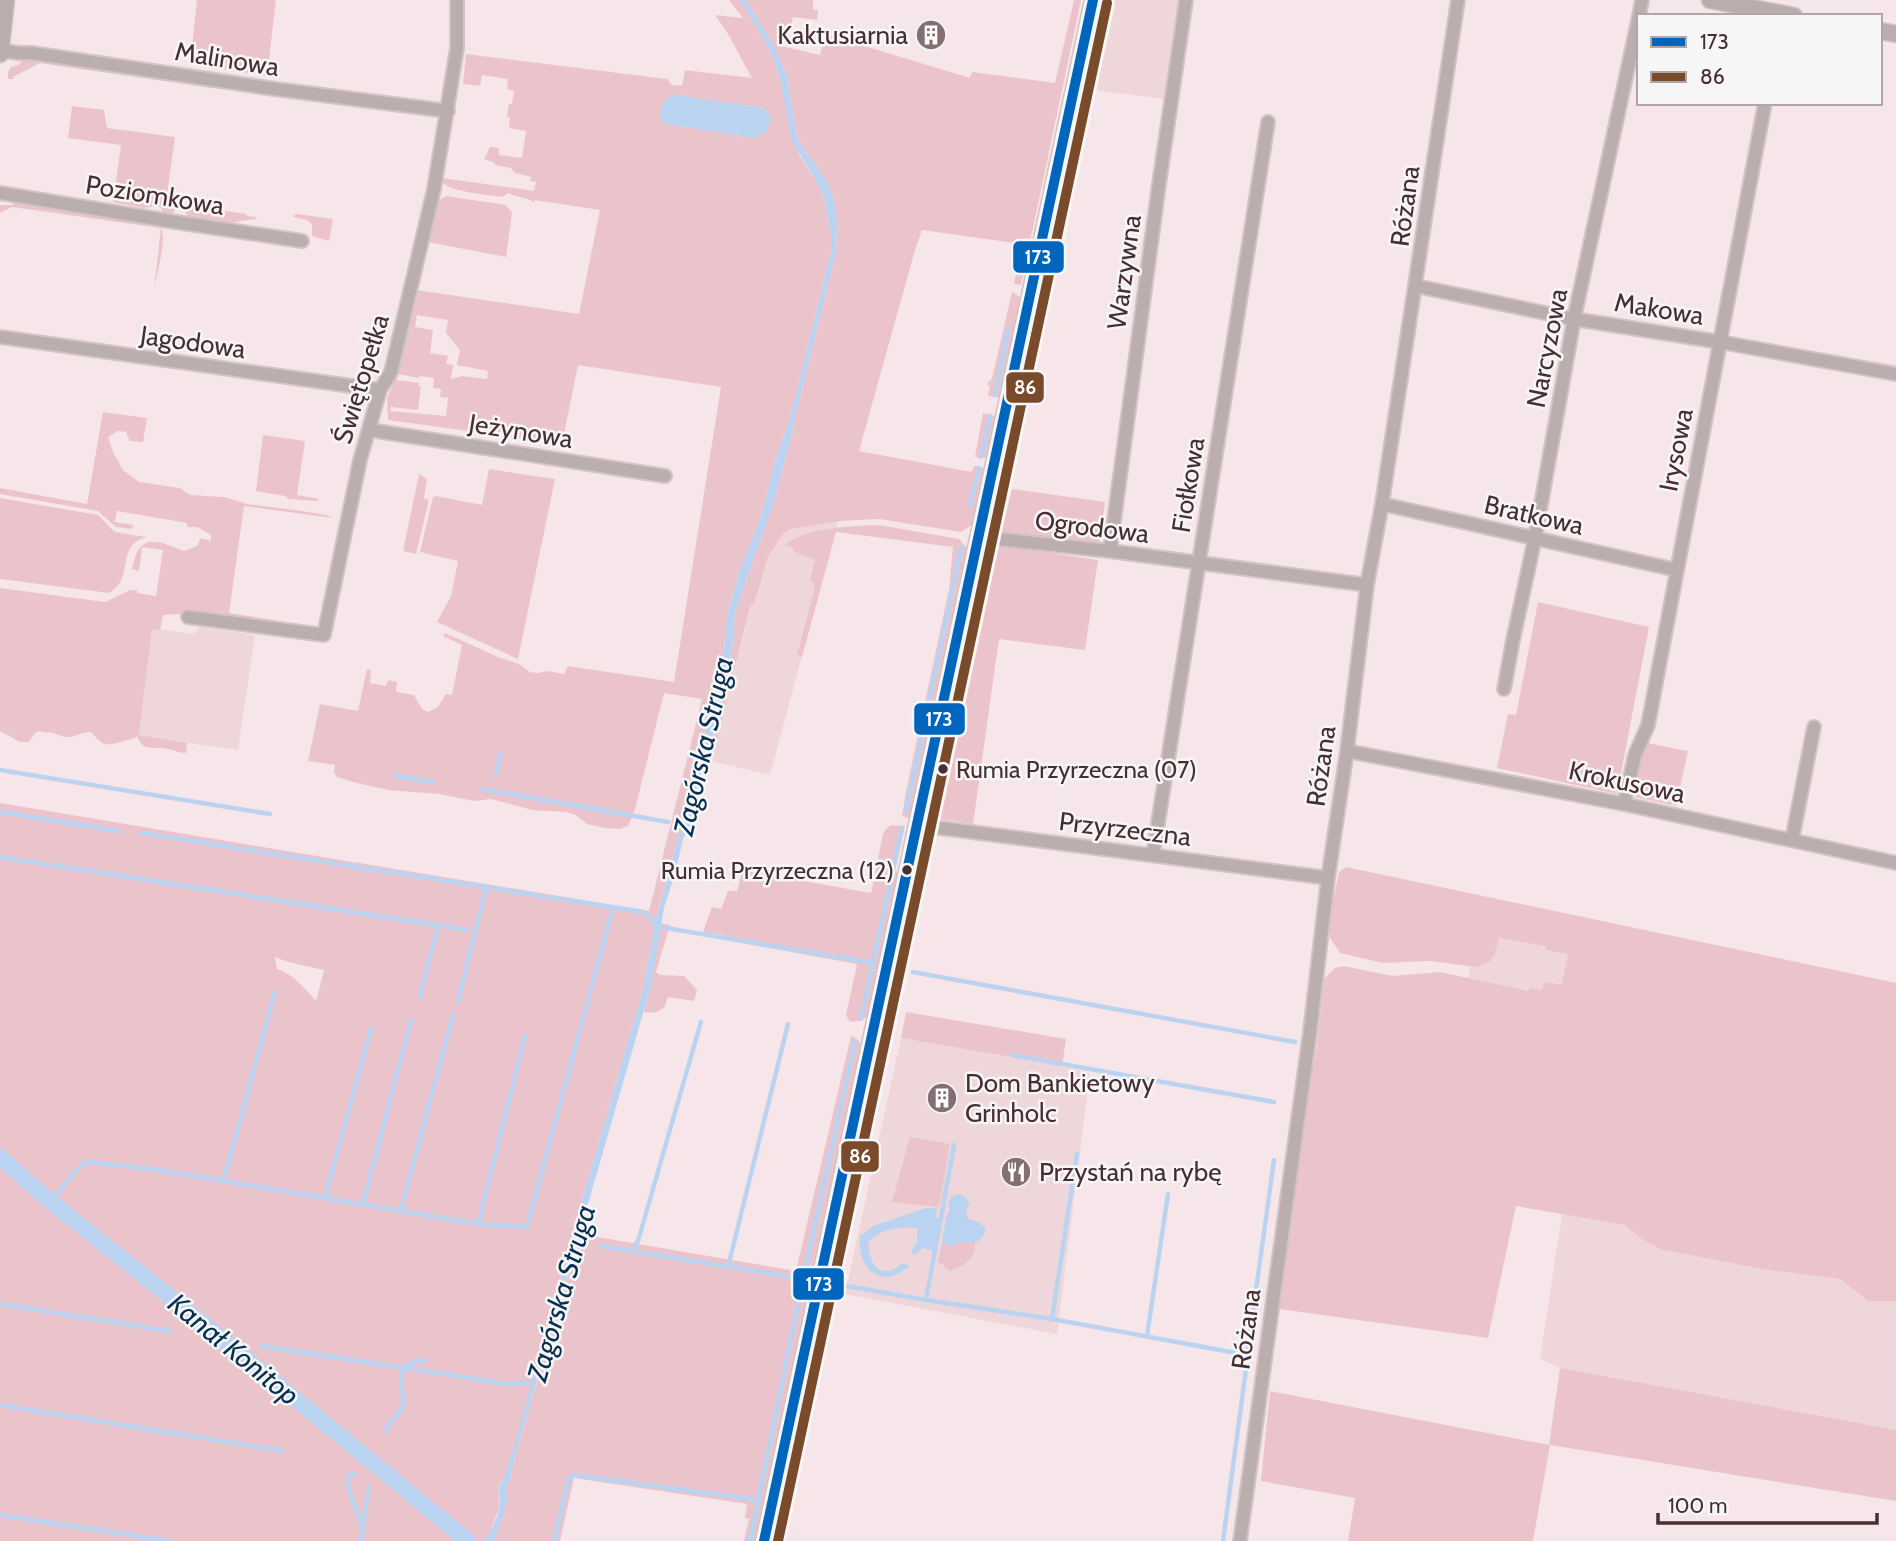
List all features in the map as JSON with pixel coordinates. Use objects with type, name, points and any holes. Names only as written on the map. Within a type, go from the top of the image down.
[{"type":"street","points":[[0,52],[6,0]]},
{"type":"street","name":"Świętopełka","points":[[188,617],[324,635],[360,460],[380,390],[391,372],[434,188],[457,48],[457,0]]},
{"type":"street","points":[[764,1541],[1093,0]]},
{"type":"street","name":"Warzywna","points":[[1110,551],[1186,0]]},
{"type":"street","name":"Różana","points":[[1240,1541],[1310,1032],[1367,585],[1416,286],[1458,0]]},
{"type":"street","points":[[1710,0],[1785,11]]},
{"type":"street","name":"Narcyzowa","points":[[1504,689],[1535,538],[1574,319],[1637,25]]},
{"type":"street","name":"Malinowa","points":[[0,52],[447,111]]},
{"type":"street","name":"Irysowa","points":[[1624,804],[1635,755],[1648,725],[1765,105]]},
{"type":"street","name":"Fiołkowa","points":[[1153,855],[1268,122]]},
{"type":"street","name":"Poziomkowa","points":[[0,193],[302,241]]},
{"type":"street","name":"Makowa","points":[[1416,286],[1574,319],[1720,341],[1896,374]]},
{"type":"street","name":"Jagodowa","points":[[0,337],[380,390]]},
{"type":"street","name":"Jeżynowa","points":[[370,430],[665,476]]},
{"type":"street","name":"Bratkowa","points":[[1382,504],[1676,570]]},
{"type":"street","name":"Ogrodowa","points":[[979,537],[1110,551],[1367,585]]},
{"type":"street","points":[[1792,840],[1814,727]]},
{"type":"street","name":"Krokusowa","points":[[1347,751],[1624,804],[1896,863]]},
{"type":"street","name":"Przyrzeczna","points":[[917,825],[1328,878]]},
{"type":"shaded area","points":[[197,0],[276,0],[267,76],[190,64]]},
{"type":"shaded area","points":[[729,0],[739,0],[772,54],[799,154],[823,193],[831,234],[831,251],[790,419],[777,455],[761,517],[739,572],[728,612],[722,666],[706,729],[701,763],[688,798],[686,819],[657,915],[644,986],[508,1471],[499,1486],[500,1505],[489,1534],[483,1541],[0,1541],[0,803],[353,862],[352,867],[354,862],[649,911],[702,699],[664,693],[635,809],[628,826],[620,829],[587,824],[576,815],[566,812],[532,810],[491,799],[474,801],[439,794],[388,790],[337,777],[334,772],[335,765],[308,761],[320,704],[358,711],[367,669],[371,670],[370,683],[386,686],[388,680],[397,682],[396,692],[414,695],[422,709],[428,712],[438,707],[446,694],[452,695],[462,645],[443,636],[445,633],[519,664],[530,672],[564,674],[568,666],[674,682],[721,387],[578,365],[562,444],[388,420],[387,399],[395,378],[416,290],[579,314],[600,210],[535,200],[534,202],[508,193],[503,197],[470,192],[440,181],[444,168],[442,178],[534,191],[536,182],[530,181],[531,177],[515,173],[511,168],[495,165],[484,159],[490,147],[499,148],[499,155],[522,158],[526,131],[509,128],[510,117],[507,117],[514,91],[507,89],[508,79],[482,75],[480,86],[463,84],[466,54],[667,79],[672,85],[682,86],[685,70],[752,78],[715,15],[743,18]],"holes":[[[675,95],[764,108],[771,116],[754,138],[666,124]],[[417,315],[448,320],[446,333],[460,350],[457,365],[488,371],[487,379],[462,376],[451,379],[453,365],[446,364],[448,356],[430,353],[433,330],[415,327]],[[398,374],[434,378],[433,388],[441,389],[440,397],[448,398],[446,416],[390,411],[391,407],[418,410],[421,386],[418,386],[419,383],[397,380]],[[275,957],[324,970],[316,1001],[294,978],[277,969]]]},
{"type":"shaded area","points":[[745,0],[813,0],[813,10],[818,10],[817,20],[793,17],[791,28],[784,27],[781,46],[820,55],[825,34],[970,78],[972,72],[1055,83],[1074,0],[1081,0],[1021,285],[1014,284],[1022,244],[922,230],[859,451],[972,472],[974,466],[984,468],[986,470],[974,524],[961,532],[879,519],[839,521],[790,529],[783,534],[768,556],[754,604],[750,607],[712,761],[709,760],[732,651],[735,614],[773,505],[836,251],[835,204],[828,183],[800,143],[796,134],[787,77],[774,45]]},
{"type":"shaded area","points":[[1112,0],[1178,0],[1164,99],[1095,90]]},
{"type":"shaded area","points":[[36,58],[213,88],[40,63],[13,79],[8,79],[11,67],[21,61]]},
{"type":"shaded area","points":[[72,106],[104,110],[107,128],[175,137],[166,202],[177,204],[173,213],[164,216],[158,206],[143,208],[113,202],[121,145],[68,138]]},
{"type":"shaded area","points":[[446,196],[506,205],[512,213],[506,257],[428,242],[437,202]]},
{"type":"shaded area","points":[[14,201],[160,224],[162,230],[163,238],[154,289],[161,228],[12,207],[0,213],[0,205],[13,205]]},
{"type":"shaded area","points":[[186,205],[258,217],[223,224],[188,218]]},
{"type":"shaded area","points":[[297,214],[333,219],[329,241],[312,236],[312,224],[293,216]]},
{"type":"shaded area","points":[[1012,292],[1022,300],[1001,398],[988,396],[988,382],[992,379]]},
{"type":"shaded area","points":[[103,412],[147,418],[143,442],[130,441],[126,432],[118,431],[108,437],[123,470],[139,482],[180,488],[190,495],[224,497],[247,504],[333,518],[244,506],[229,613],[310,626],[217,615],[181,614],[163,615],[160,630],[152,629],[139,735],[187,743],[186,753],[146,747],[137,736],[107,744],[91,732],[68,737],[39,731],[29,742],[20,742],[0,731],[0,588],[105,602],[130,590],[156,596],[163,550],[142,547],[139,571],[132,569],[135,557],[144,544],[157,542],[184,551],[197,546],[201,538],[211,541],[211,535],[197,527],[187,527],[187,523],[117,511],[115,522],[133,525],[132,529],[116,527],[98,511],[0,494],[0,488],[87,504]]},
{"type":"shaded area","points":[[983,413],[997,417],[988,458],[975,457]]},
{"type":"shaded area","points":[[263,435],[305,441],[297,495],[319,499],[317,501],[289,499],[256,491]]},
{"type":"shaded area","points":[[489,469],[555,479],[518,659],[437,622],[451,596],[458,561],[420,552],[433,497],[482,505]]},
{"type":"shaded area","points":[[419,474],[427,479],[424,498],[429,500],[416,554],[403,551]]},
{"type":"shaded area","points":[[1012,489],[1105,502],[1099,546],[1000,532]]},
{"type":"shaded area","points":[[0,498],[98,515],[115,532],[146,537],[131,548],[122,579],[109,593],[0,579]]},
{"type":"shaded area","points":[[774,513],[839,518],[770,775],[712,761]]},
{"type":"shaded area","points":[[879,525],[959,539],[968,549],[912,816],[909,818],[902,816],[949,589],[953,547],[836,532],[802,657],[797,655],[815,587],[810,581],[815,560],[785,545],[817,531]]},
{"type":"shaded area","points":[[997,545],[1098,560],[1085,650],[999,639],[973,824],[940,819]]},
{"type":"shaded area","points":[[1538,602],[1649,627],[1617,794],[1497,768],[1508,714],[1516,715]]},
{"type":"shaded area","points":[[200,627],[255,635],[238,750],[139,736],[152,628],[193,634]]},
{"type":"shaded area","points":[[1647,743],[1688,751],[1676,806],[1635,797],[1640,764]]},
{"type":"shaded area","points":[[891,825],[905,826],[895,871],[900,873],[869,1015],[861,1021],[850,1022],[846,1015],[857,964],[724,940],[724,935],[703,932],[712,907],[721,909],[728,891],[737,891],[743,870],[871,893],[883,834]]},
{"type":"shaded area","points":[[1346,867],[1896,983],[1896,1301],[1868,1301],[1840,1279],[1768,1270],[1663,1250],[1625,1225],[1516,1206],[1488,1338],[1279,1309],[1297,1159],[1317,1044],[1324,979],[1335,968],[1344,966],[1392,976],[1440,972],[1528,991],[1530,988],[1542,990],[1544,982],[1562,985],[1568,954],[1546,950],[1546,946],[1499,938],[1495,954],[1490,961],[1477,967],[1429,961],[1383,963],[1340,953],[1330,938],[1330,915],[1339,872]]},
{"type":"shaded area","points":[[1483,904],[1584,925],[1567,1003],[1467,982]]},
{"type":"shaded area","points":[[660,923],[670,925],[656,972],[660,975],[684,976],[697,990],[694,1001],[668,997],[664,1008],[647,1013],[644,1012],[651,986]]},
{"type":"shaded area","points":[[906,1012],[1066,1039],[1062,1066],[901,1038]]},
{"type":"shaded area","points":[[851,1036],[859,1041],[862,1050],[813,1275],[805,1283],[794,1284],[792,1289],[810,1292],[757,1541],[744,1541],[749,1519],[745,1518],[747,1504],[574,1478],[560,1541],[494,1541],[505,1511],[506,1487],[510,1481],[580,1234],[796,1271]]},
{"type":"shaded area","points":[[901,1038],[1090,1073],[1057,1334],[845,1294]]},
{"type":"shaded area","points":[[910,1137],[950,1144],[939,1207],[892,1202]]},
{"type":"shaded area","points":[[1562,1214],[1625,1225],[1653,1246],[1663,1250],[1768,1270],[1840,1279],[1868,1301],[1896,1301],[1896,1430],[1564,1370],[1540,1359]]},
{"type":"shaded area","points":[[959,1242],[975,1243],[975,1249],[971,1258],[950,1271],[938,1261],[942,1243],[953,1246]]},
{"type":"shaded area","points":[[1560,1368],[1896,1430],[1896,1501],[1550,1445],[1533,1541],[1348,1541],[1355,1498],[1261,1481],[1270,1391],[1549,1445]]},
{"type":"water","name":"Zagórska Struga","points":[[739,0],[745,0],[774,45],[787,77],[796,134],[828,183],[835,203],[836,252],[773,505],[735,614],[732,651],[708,766],[692,800],[691,824],[683,839],[664,908],[651,986],[510,1481],[506,1487],[505,1511],[494,1541],[483,1541],[492,1529],[498,1513],[499,1488],[515,1443],[644,986],[655,923],[686,819],[688,798],[701,763],[706,729],[722,666],[728,613],[739,572],[761,517],[777,455],[790,419],[831,251],[831,234],[823,193],[791,139],[781,82],[772,54]]},
{"type":"water","points":[[675,95],[764,108],[771,116],[769,124],[764,132],[754,138],[666,124],[660,119],[661,108],[665,99]]},
{"type":"water","points":[[959,1194],[966,1198],[970,1205],[966,1209],[968,1219],[986,1228],[983,1237],[975,1243],[959,1242],[953,1246],[942,1243],[950,1209],[948,1204],[951,1197]]},
{"type":"water","points":[[926,1208],[937,1208],[936,1218],[941,1218],[935,1251],[923,1248],[914,1255],[911,1251],[917,1242],[917,1228],[890,1230],[878,1234],[868,1243],[872,1262],[882,1271],[891,1270],[904,1263],[910,1266],[890,1277],[875,1274],[869,1269],[860,1251],[860,1236],[873,1226]]},
{"type":"waterway","points":[[995,395],[1008,329]]},
{"type":"waterway","points":[[981,457],[990,416]]},
{"type":"waterway","points":[[970,505],[979,468]]},
{"type":"waterway","points":[[906,811],[961,548]]},
{"type":"waterway","points":[[496,774],[500,753]]},
{"type":"waterway","points":[[0,770],[270,814]]},
{"type":"waterway","points":[[395,776],[433,782]]},
{"type":"waterway","name":"Zagórska Struga","points":[[482,789],[668,822]]},
{"type":"waterway","points":[[0,812],[119,831]]},
{"type":"waterway","points":[[861,1018],[902,828]]},
{"type":"waterway","points":[[142,833],[643,912],[655,923]]},
{"type":"waterway","points":[[0,857],[468,930]]},
{"type":"waterway","points":[[458,1001],[486,888]]},
{"type":"waterway","points":[[51,1202],[86,1162],[152,1169],[478,1224],[527,1227],[613,907]]},
{"type":"waterway","points":[[420,997],[438,926]]},
{"type":"waterway","points":[[660,927],[873,963]]},
{"type":"waterway","points":[[888,1028],[900,970]]},
{"type":"waterway","points":[[913,972],[1295,1042]]},
{"type":"waterway","points":[[222,1180],[275,992]]},
{"type":"waterway","points":[[401,1210],[453,1015]]},
{"type":"waterway","points":[[363,1204],[411,1020]]},
{"type":"waterway","points":[[633,1252],[701,1022]]},
{"type":"waterway","points":[[728,1267],[788,1024]]},
{"type":"waterway","points":[[325,1198],[371,1028]]},
{"type":"waterway","points":[[478,1224],[525,1036]]},
{"type":"waterway","name":"Zagórska Struga","points":[[601,1246],[803,1279],[855,1042]]},
{"type":"waterway","points":[[833,1283],[883,1053]]},
{"type":"waterway","points":[[1012,1055],[1274,1102]]},
{"type":"waterway","points":[[926,1300],[954,1145]]},
{"type":"waterway","points":[[1052,1319],[1077,1154]]},
{"type":"waterway","name":"Kanał Konitop","points":[[0,1157],[51,1202],[468,1541]]},
{"type":"waterway","points":[[847,1286],[1052,1319],[1247,1355],[1274,1160]]},
{"type":"waterway","points":[[1147,1336],[1168,1194]]},
{"type":"waterway","points":[[750,1541],[803,1279]]},
{"type":"waterway","points":[[0,1304],[169,1331]]},
{"type":"waterway","name":"Zagórska Struga","points":[[261,1346],[508,1384],[531,1382]]},
{"type":"waterway","points":[[386,1431],[403,1403],[403,1370],[412,1362],[425,1361]]},
{"type":"waterway","points":[[1223,1541],[1246,1369]]},
{"type":"waterway","points":[[0,1405],[282,1451]]},
{"type":"waterway","points":[[355,1474],[349,1476],[347,1484],[363,1530],[360,1541]]},
{"type":"waterway","points":[[554,1541],[569,1477],[574,1475],[758,1500]]},
{"type":"waterway","points":[[363,1524],[369,1487]]},
{"type":"waterway","points":[[0,1515],[169,1541]]},
{"type":"transit line","name":"173","points":[[764,1541],[1093,0]]},
{"type":"transit line","name":"86","points":[[778,1541],[1107,3]]},
{"type":"place","name":"Kaktusiarnia","points":[[931,35]]},
{"type":"place","name":"Rumia Przyrzeczna (07)","points":[[943,769]]},
{"type":"place","name":"Rumia Przyrzeczna (12)","points":[[907,870]]},
{"type":"place","name":"Dom Bankietowy Grinholc","points":[[942,1098]]},
{"type":"place","name":"Przystań na rybę","points":[[1016,1172]]}]
